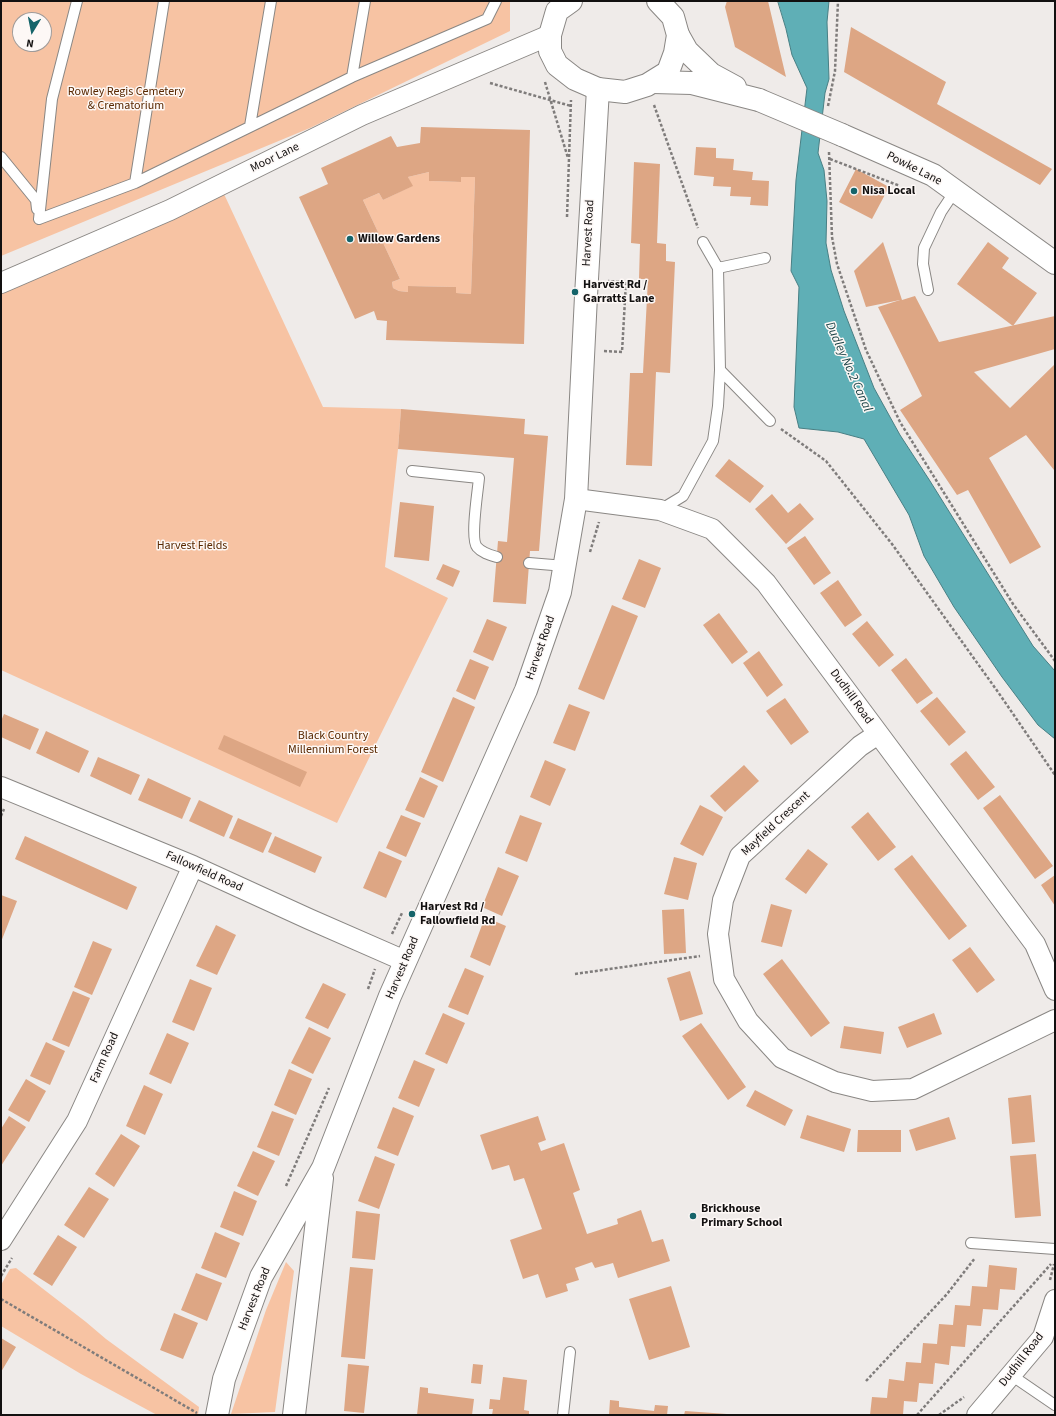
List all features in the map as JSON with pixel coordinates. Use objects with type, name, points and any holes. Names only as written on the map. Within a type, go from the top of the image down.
[{"type":"street","name":"Powke Lane","points":[[658,1],[677,18],[687,50],[711,74],[835,143],[933,175],[1055,263]]},
{"type":"street","points":[[564,2],[557,11],[550,35],[550,51],[557,65],[575,79],[598,89],[625,92],[650,84],[668,72],[676,53],[677,18]]},
{"type":"street","name":"Moor Lane","points":[[1,283],[170,210],[362,115],[550,35]]},
{"type":"street","name":"Powke Lane","points":[[650,84],[692,83],[759,100]]},
{"type":"street","name":"Harvest Road","points":[[217,1415],[224,1380],[261,1278],[323,1168],[405,961],[526,690],[560,592],[576,499],[598,89]]},
{"type":"street","name":"Dudhill Road","points":[[576,499],[660,510],[712,529],[766,583],[1035,944],[1055,990]]},
{"type":"street","name":"Mayfield Crescent","points":[[878,734],[860,746],[740,856],[723,900],[718,934],[724,979],[748,1021],[782,1058],[835,1082],[872,1091],[913,1089],[1055,1020]]},
{"type":"street","name":"Fallowfield Road","points":[[1,787],[193,866],[405,961]]},
{"type":"street","name":"Farm Road","points":[[1,1240],[77,1121],[193,866]]},
{"type":"street","name":"Harvest Road","points":[[294,1415],[323,1168]]},
{"type":"street","name":"Dudhill Road","points":[[977,1415],[1042,1337],[1051,1292]]},
{"type":"lane","points":[[38,219],[52,99],[77,1]]},
{"type":"lane","points":[[135,183],[164,1]]},
{"type":"lane","points":[[250,126],[271,1]]},
{"type":"lane","points":[[352,77],[366,1]]},
{"type":"lane","points":[[38,219],[135,183],[352,77],[488,20],[496,1]]},
{"type":"lane","points":[[1,157],[36,200],[38,219]]},
{"type":"lane","points":[[928,290],[924,264],[924,248],[942,212],[955,191]]},
{"type":"lane","points":[[660,510],[683,496],[713,441],[718,406],[720,370],[718,268],[703,242]]},
{"type":"lane","points":[[718,268],[765,258]]},
{"type":"lane","points":[[720,370],[770,420]]},
{"type":"lane","points":[[412,471],[479,478],[474,535],[476,546],[485,553],[497,558]]},
{"type":"lane","points":[[529,563],[565,566]]},
{"type":"lane","points":[[971,1243],[1055,1249]]},
{"type":"lane","points":[[563,1415],[570,1352]]},
{"type":"lane","points":[[1011,1375],[1055,1405]]},
{"type":"path","points":[[828,111],[827,103],[835,71],[838,1]]},
{"type":"path","points":[[567,223],[572,76]]},
{"type":"path","points":[[544,78],[569,160]]},
{"type":"path","points":[[489,82],[571,106]]},
{"type":"path","points":[[650,84],[703,242]]},
{"type":"path","points":[[835,143],[830,159],[832,237],[837,264],[866,350],[900,422],[1013,604],[1055,661]]},
{"type":"path","points":[[830,159],[903,187]]},
{"type":"path","points":[[603,351],[622,352],[626,282],[606,281]]},
{"type":"path","points":[[770,420],[826,461],[897,551],[998,692],[1055,775]]},
{"type":"path","points":[[368,990],[375,968],[404,908]]},
{"type":"path","points":[[575,974],[721,953]]},
{"type":"path","points":[[286,1187],[330,1085]]},
{"type":"path","points":[[866,1381],[948,1294],[986,1244]]},
{"type":"path","points":[[917,1415],[1055,1260],[1051,1278],[1051,1292]]},
{"type":"path","points":[[1,1299],[201,1415]]},
{"type":"path","points":[[939,1415],[969,1393]]},
{"type":"green space","name":"Rowley Regis Cemetery & Crematorium","points":[[1,1],[510,1],[510,31],[310,128],[1,256]]},
{"type":"green space","points":[[429,172],[430,181],[461,182],[461,177],[475,177],[471,294],[456,293],[456,287],[408,286],[408,292],[399,291],[393,288],[392,282],[400,279],[363,200],[379,193],[383,200],[412,186],[408,177]]},
{"type":"green space","name":"Harvest Fields","points":[[224,194],[323,407],[401,409],[385,567],[448,598],[337,823],[1,670],[1,294]]},
{"type":"green space","points":[[286,1262],[294,1271],[275,1412],[231,1414],[266,1310]]},
{"type":"green space","points":[[16,1268],[106,1339],[199,1407],[198,1415],[157,1415],[81,1374],[1,1326],[1,1285],[10,1269]]},
{"type":"water","name":"Dudley No.2 Canal","points":[[778,1],[829,1],[827,22],[829,79],[825,93],[818,153],[824,170],[827,201],[826,243],[831,270],[844,311],[874,388],[900,435],[1033,646],[1055,671],[1055,739],[1038,725],[1002,677],[954,607],[924,556],[909,515],[864,439],[838,432],[799,428],[794,407],[799,287],[791,271],[796,180],[807,88],[792,55]]},
{"type":"building","points":[[727,1],[768,1],[786,77],[735,47],[725,7]]},
{"type":"building","points":[[851,27],[946,82],[937,104],[1052,169],[1040,185],[844,72]]},
{"type":"building","name":"Willow Gardens","points":[[421,127],[530,130],[524,344],[386,340],[387,321],[377,320],[374,311],[355,319],[299,197],[328,184],[321,168],[391,136],[397,147],[420,143]],"holes":[[[429,172],[429,181],[461,182],[461,177],[475,177],[471,294],[456,293],[456,287],[408,286],[408,292],[399,291],[393,288],[392,282],[400,279],[363,200],[379,193],[383,200],[413,186],[408,177]]]},
{"type":"building","points":[[696,147],[716,148],[716,158],[734,159],[733,170],[753,172],[752,180],[769,181],[768,206],[750,205],[751,197],[730,196],[731,187],[713,186],[714,177],[694,175]]},
{"type":"building","points":[[634,162],[660,164],[657,243],[666,244],[666,261],[675,262],[670,373],[656,372],[652,466],[626,465],[630,373],[643,373],[648,279],[639,279],[640,244],[631,243]]},
{"type":"building","points":[[856,169],[889,187],[872,219],[839,202]]},
{"type":"building","points":[[883,242],[902,300],[915,296],[939,342],[1055,316],[1055,349],[974,372],[1010,408],[1055,364],[1055,469],[1054,470],[1026,435],[989,458],[1041,547],[1010,564],[968,490],[957,495],[900,410],[922,396],[878,307],[900,300],[866,307],[854,271]]},
{"type":"building","points":[[988,242],[1009,258],[1002,268],[1037,293],[1013,326],[957,284]]},
{"type":"building","points":[[401,409],[525,419],[524,434],[548,436],[539,551],[530,551],[526,604],[493,602],[498,541],[507,542],[514,458],[398,449]]},
{"type":"building","points":[[729,459],[764,486],[750,503],[715,476]]},
{"type":"building","points":[[772,494],[788,513],[800,503],[814,519],[786,544],[755,509]]},
{"type":"building","points":[[400,502],[434,506],[429,561],[394,557]]},
{"type":"building","points":[[805,536],[831,573],[814,585],[787,548]]},
{"type":"building","points":[[639,559],[661,568],[645,608],[622,599]]},
{"type":"building","points":[[443,564],[460,571],[453,587],[436,579]]},
{"type":"building","points":[[838,580],[862,615],[845,627],[820,593]]},
{"type":"building","points":[[612,605],[638,616],[604,700],[578,689]]},
{"type":"building","points":[[719,613],[748,652],[732,664],[703,625]]},
{"type":"building","points":[[487,619],[507,627],[493,661],[473,652]]},
{"type":"building","points":[[867,621],[894,655],[879,667],[852,634]]},
{"type":"building","points":[[759,651],[783,685],[767,697],[743,663]]},
{"type":"building","points":[[906,658],[933,693],[917,704],[891,670]]},
{"type":"building","points":[[470,659],[489,667],[475,700],[456,691]]},
{"type":"building","points":[[453,697],[475,707],[443,782],[421,772]]},
{"type":"building","points":[[937,697],[966,732],[949,746],[920,711]]},
{"type":"building","points":[[785,698],[809,732],[791,745],[766,711]]},
{"type":"building","points":[[569,704],[590,712],[575,751],[553,743]]},
{"type":"building","points":[[4,714],[39,729],[30,750],[1,737],[1,721]]},
{"type":"building","points":[[46,731],[89,751],[79,773],[36,753]]},
{"type":"building","points":[[224,735],[307,772],[300,787],[218,749]]},
{"type":"building","points":[[966,751],[995,787],[978,800],[950,764]]},
{"type":"building","points":[[98,757],[140,775],[131,795],[90,776]]},
{"type":"building","points":[[545,760],[566,769],[550,806],[530,797]]},
{"type":"building","points":[[744,765],[759,781],[725,812],[710,796]]},
{"type":"building","points":[[420,777],[438,786],[424,818],[405,810]]},
{"type":"building","points":[[148,778],[191,798],[182,819],[138,800]]},
{"type":"building","points":[[1000,795],[1053,866],[1035,879],[983,808]]},
{"type":"building","points":[[199,800],[233,816],[224,837],[189,821]]},
{"type":"building","points":[[700,805],[723,817],[703,856],[680,844]]},
{"type":"building","points":[[868,812],[896,847],[878,861],[851,827]]},
{"type":"building","points":[[401,815],[421,823],[406,857],[386,848]]},
{"type":"building","points":[[520,815],[542,823],[527,862],[505,853]]},
{"type":"building","points":[[238,818],[272,833],[263,853],[229,838]]},
{"type":"building","points":[[25,836],[137,887],[127,910],[15,859]]},
{"type":"building","points":[[275,836],[322,857],[315,873],[268,852]]},
{"type":"building","points":[[808,849],[828,864],[806,894],[785,879]]},
{"type":"building","points":[[379,851],[402,861],[386,898],[363,888]]},
{"type":"building","points":[[912,855],[967,926],[949,940],[894,869]]},
{"type":"building","points":[[674,857],[697,863],[688,900],[664,894]]},
{"type":"building","points":[[498,867],[519,876],[502,916],[482,907]]},
{"type":"building","points":[[1055,875],[1055,906],[1041,885]]},
{"type":"building","points":[[1,895],[17,901],[1,942]]},
{"type":"building","points":[[771,904],[792,910],[782,947],[761,942]]},
{"type":"building","points":[[684,909],[686,953],[664,954],[662,910]]},
{"type":"building","points":[[485,917],[506,926],[490,966],[470,957]]},
{"type":"building","points":[[216,925],[236,935],[217,975],[196,966]]},
{"type":"building","points":[[93,941],[112,949],[92,995],[74,987]]},
{"type":"building","points":[[970,947],[995,980],[977,993],[952,960]]},
{"type":"building","points":[[782,959],[830,1023],[811,1037],[763,974]]},
{"type":"building","points":[[465,968],[484,976],[468,1015],[448,1007]]},
{"type":"building","points":[[690,971],[703,1014],[680,1021],[667,978]]},
{"type":"building","points":[[190,979],[212,988],[194,1031],[172,1022]]},
{"type":"building","points":[[323,983],[346,994],[328,1029],[305,1018]]},
{"type":"building","points":[[73,991],[90,998],[69,1047],[52,1040]]},
{"type":"building","points":[[443,1013],[465,1023],[447,1064],[425,1054]]},
{"type":"building","points":[[934,1013],[942,1034],[907,1048],[898,1027]]},
{"type":"building","points":[[701,1023],[746,1087],[728,1100],[682,1036]]},
{"type":"building","points":[[844,1026],[884,1032],[881,1054],[840,1048]]},
{"type":"building","points":[[309,1027],[331,1038],[313,1074],[291,1063]]},
{"type":"building","points":[[167,1033],[189,1043],[171,1084],[149,1074]]},
{"type":"building","points":[[46,1042],[65,1051],[50,1085],[30,1076]]},
{"type":"building","points":[[414,1060],[435,1069],[419,1107],[398,1098]]},
{"type":"building","points":[[289,1069],[312,1079],[296,1115],[274,1105]]},
{"type":"building","points":[[26,1079],[46,1091],[29,1122],[8,1110]]},
{"type":"building","points":[[144,1085],[163,1094],[145,1135],[126,1126]]},
{"type":"building","points":[[755,1090],[793,1110],[785,1126],[746,1106]]},
{"type":"building","points":[[1031,1095],[1035,1142],[1012,1144],[1008,1098]]},
{"type":"building","points":[[393,1107],[414,1116],[398,1156],[377,1148]]},
{"type":"building","points":[[272,1111],[294,1119],[279,1156],[257,1147]]},
{"type":"building","points":[[807,1115],[851,1129],[844,1152],[800,1138]]},
{"type":"building","points":[[9,1116],[26,1127],[1,1166],[1,1129]]},
{"type":"building","points":[[538,1116],[546,1140],[538,1143],[541,1151],[564,1143],[580,1190],[573,1193],[587,1234],[618,1224],[617,1219],[641,1210],[652,1242],[663,1239],[670,1261],[618,1278],[613,1263],[595,1268],[592,1262],[575,1268],[579,1280],[566,1284],[568,1291],[546,1298],[538,1274],[523,1279],[510,1240],[542,1229],[524,1178],[514,1181],[509,1165],[492,1170],[480,1135]]},
{"type":"building","points":[[949,1117],[956,1139],[916,1151],[909,1130]]},
{"type":"building","points":[[858,1130],[901,1130],[901,1152],[857,1152]]},
{"type":"building","points":[[121,1134],[140,1146],[114,1187],[95,1174]]},
{"type":"building","points":[[253,1151],[275,1161],[258,1196],[237,1186]]},
{"type":"building","points":[[1036,1154],[1041,1216],[1015,1218],[1010,1156]]},
{"type":"building","points":[[375,1156],[395,1164],[379,1209],[358,1201]]},
{"type":"building","points":[[89,1187],[109,1199],[84,1238],[64,1225]]},
{"type":"building","points":[[234,1191],[257,1201],[243,1236],[220,1227]]},
{"type":"building","points":[[356,1211],[380,1214],[375,1260],[352,1258]]},
{"type":"building","points":[[215,1232],[240,1243],[226,1278],[201,1268]]},
{"type":"building","points":[[58,1235],[77,1247],[52,1286],[33,1274]]},
{"type":"building","points":[[989,1265],[1017,1268],[1015,1290],[1000,1289],[998,1310],[983,1309],[981,1326],[967,1325],[965,1347],[951,1346],[949,1365],[935,1363],[933,1384],[919,1383],[917,1402],[904,1401],[903,1415],[870,1415],[872,1397],[887,1398],[889,1379],[904,1381],[906,1362],[921,1363],[923,1343],[937,1344],[939,1324],[953,1325],[955,1305],[970,1306],[972,1286],[987,1287]]},
{"type":"building","points":[[350,1267],[373,1269],[365,1359],[341,1357]]},
{"type":"building","points":[[196,1273],[222,1283],[207,1321],[181,1310]]},
{"type":"building","points":[[671,1286],[690,1347],[649,1360],[629,1299]]},
{"type":"building","points":[[174,1313],[198,1323],[183,1359],[160,1350]]},
{"type":"building","points":[[1,1338],[16,1347],[1,1372]]},
{"type":"building","points":[[348,1364],[369,1366],[364,1413],[344,1411]]},
{"type":"building","points":[[473,1364],[483,1365],[481,1384],[471,1383]]},
{"type":"building","points":[[503,1377],[527,1380],[524,1410],[529,1411],[529,1415],[492,1415],[493,1409],[489,1409],[490,1399],[500,1400]]},
{"type":"building","points":[[420,1387],[428,1388],[428,1393],[474,1399],[472,1415],[417,1415]]},
{"type":"building","points":[[610,1400],[619,1401],[619,1407],[654,1411],[655,1405],[668,1406],[667,1415],[609,1415]]},
{"type":"building","points":[[685,1411],[727,1414],[727,1415],[684,1415]]},
{"type":"place","name":"Nisa Local","points":[[854,191]]},
{"type":"place","name":"Willow Gardens","points":[[350,239]]},
{"type":"place","name":"Harvest Rd / Garratts Lane","points":[[575,292]]},
{"type":"place","name":"Harvest Rd / Fallowfield Rd","points":[[412,914]]},
{"type":"place","name":"Brickhouse Primary School","points":[[693,1216]]},
{"type":"park label","name":"Black Country Millennium Forest","points":[[333,743]]}]
